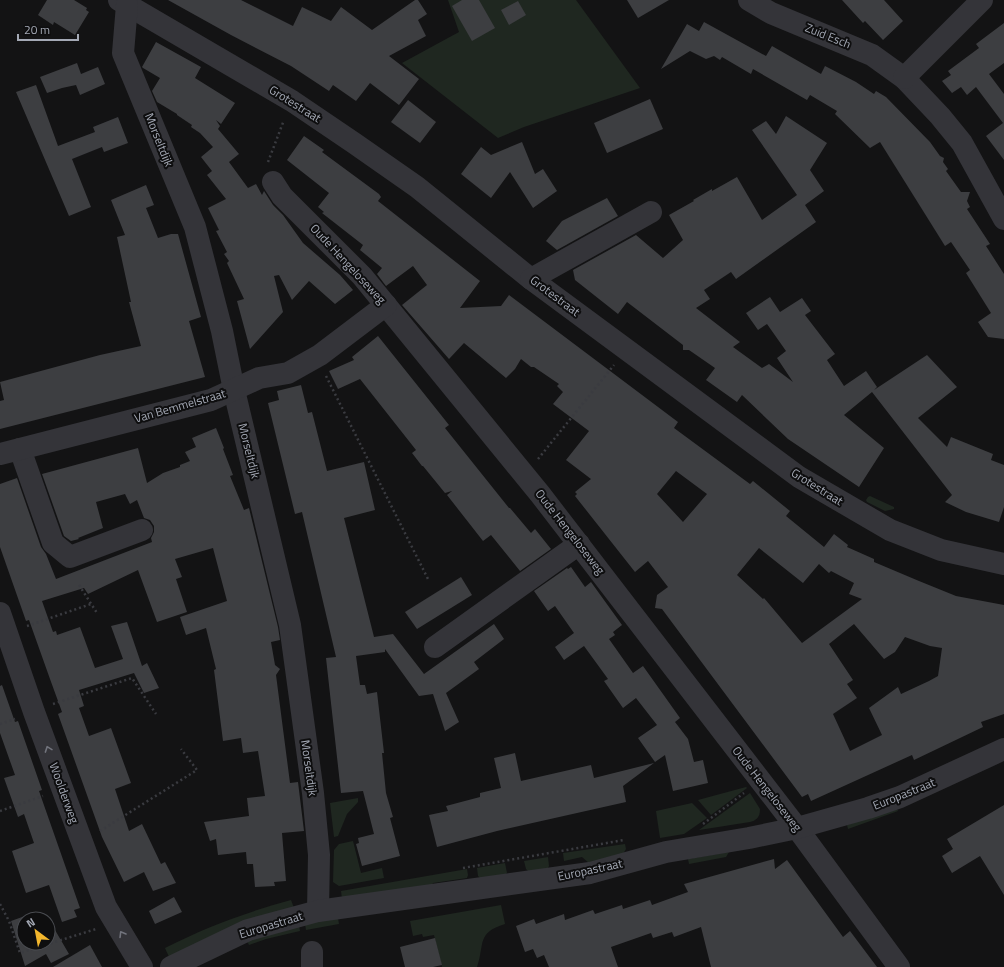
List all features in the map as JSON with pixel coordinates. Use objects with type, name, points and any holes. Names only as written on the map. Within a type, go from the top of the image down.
[{"type":"street","name":"Zuid Esch","points":[[749,0],[771,13],[872,55],[904,78],[940,116],[962,143],[1004,219]]},
{"type":"street","points":[[904,78],[982,0]]},
{"type":"street","name":"Grotestraat","points":[[123,2],[292,101],[417,187],[531,279],[799,477],[890,530],[941,550],[1004,564]]},
{"type":"street","name":"Morseltdijk","points":[[123,2],[123,53],[194,227],[222,331],[234,390],[290,625],[313,793],[319,855],[318,910]]},
{"type":"street","name":"Oude Hengeloseweg","points":[[273,182],[282,196],[362,276],[525,475],[797,828],[899,967]]},
{"type":"street","points":[[531,279],[651,212]]},
{"type":"street","name":"Van Bemmelstraat","points":[[10,451],[211,400],[259,378],[288,373],[336,344],[386,304]]},
{"type":"street","points":[[10,451],[53,543],[70,557],[142,530]]},
{"type":"street","points":[[435,647],[579,544]]},
{"type":"street","name":"Woolderweg","points":[[0,613],[34,712],[106,907],[142,967]]},
{"type":"street","name":"Europastraat","points":[[170,967],[248,930],[318,910],[590,873],[666,852],[797,828],[868,808],[900,797],[1003,751]]},
{"type":"path","points":[[273,182],[268,162],[292,101]]},
{"type":"path","points":[[525,475],[627,350]]},
{"type":"path","points":[[316,357],[428,579]]},
{"type":"path","points":[[79,585],[96,614]]},
{"type":"path","points":[[7,633],[90,604]]},
{"type":"path","points":[[34,712],[47,706],[132,678],[156,714]]},
{"type":"path","points":[[82,842],[197,770],[181,748]]},
{"type":"path","points":[[698,827],[760,781]]},
{"type":"path","points":[[0,811],[62,788]]},
{"type":"path","points":[[0,904],[9,921],[20,953],[115,922]]},
{"type":"shaded area","points":[[448,0],[576,0],[640,88],[524,127],[498,138],[402,63],[459,32]]},
{"type":"shaded area","points":[[870,496],[894,507],[894,509],[885,511],[867,502],[866,500]]},
{"type":"shaded area","points":[[746,787],[747,788],[711,815],[698,800]]},
{"type":"shaded area","points":[[750,793],[760,809],[759,816],[755,820],[699,830]]},
{"type":"shaded area","points":[[358,798],[358,802],[347,814],[338,836],[334,837],[330,803]]},
{"type":"shaded area","points":[[692,803],[707,818],[684,834],[660,838],[656,811]]},
{"type":"shaded area","points":[[896,807],[898,811],[848,829],[847,825]]},
{"type":"shaded area","points":[[353,841],[361,873],[382,868],[384,878],[339,886],[333,882],[334,850],[339,844]]},
{"type":"shaded area","points":[[625,844],[626,849],[623,854],[589,863],[582,857],[564,861],[563,853]]},
{"type":"shaded area","points":[[729,852],[726,857],[689,864],[688,859]]},
{"type":"shaded area","points":[[548,857],[549,866],[547,870],[530,873],[526,869],[524,861]]},
{"type":"shaded area","points":[[505,863],[507,873],[505,875],[483,881],[478,876],[477,868]]},
{"type":"shaded area","points":[[467,869],[467,878],[433,883],[429,889],[342,899],[341,891]]},
{"type":"shaded area","points":[[291,900],[294,908],[169,957],[165,948],[196,933],[227,921]]},
{"type":"shaded area","points":[[501,905],[505,924],[496,927],[486,935],[483,940],[477,967],[442,967],[434,935],[423,937],[422,934],[413,936],[410,921]]},
{"type":"shaded area","points":[[338,918],[339,924],[306,930],[305,924]]},
{"type":"shaded area","points":[[299,925],[300,931],[266,939],[249,945],[247,941]]},
{"type":"building","points":[[47,0],[74,0],[87,8],[86,10],[89,12],[75,35],[54,22],[53,25],[38,15]]},
{"type":"building","points":[[168,0],[241,0],[293,26],[302,7],[331,21],[341,7],[372,30],[415,0],[418,0],[427,14],[418,20],[426,36],[389,56],[419,79],[399,105],[370,83],[356,101],[333,85],[329,91],[291,66]]},
{"type":"building","points":[[462,0],[479,0],[495,28],[472,41],[452,6]]},
{"type":"building","points":[[627,0],[669,0],[638,18]]},
{"type":"building","points":[[842,0],[884,0],[903,21],[883,40],[865,21],[863,23]]},
{"type":"building","points":[[518,1],[526,15],[509,25],[501,10]]},
{"type":"building","points":[[704,22],[766,56],[772,46],[821,74],[825,66],[856,82],[874,94],[876,91],[886,97],[930,142],[940,156],[944,158],[943,162],[948,169],[946,171],[961,192],[970,192],[967,201],[970,207],[967,209],[990,244],[986,246],[1004,274],[1004,339],[988,337],[978,322],[991,313],[966,273],[970,270],[951,242],[945,246],[880,142],[870,148],[835,114],[837,111],[810,95],[807,100],[753,69],[751,74],[722,57],[720,60],[714,56],[706,59],[690,51],[661,69],[687,24],[699,31]]},
{"type":"building","points":[[1004,23],[1004,63],[989,74],[1004,94],[1004,160],[986,136],[1003,123],[976,87],[967,95],[961,87],[952,93],[942,81],[951,75],[948,71],[979,48],[976,44]]},
{"type":"building","points":[[156,42],[201,67],[195,78],[235,103],[221,124],[216,120],[220,126],[218,129],[239,154],[229,162],[248,188],[256,184],[262,195],[264,191],[273,205],[283,215],[303,243],[340,275],[353,290],[335,304],[309,281],[292,300],[279,275],[274,276],[283,312],[250,349],[237,301],[244,299],[227,263],[229,261],[224,254],[227,252],[216,231],[219,230],[208,208],[226,199],[207,175],[212,171],[201,157],[213,147],[200,133],[191,127],[192,125],[157,102],[152,91],[160,78],[142,67]]},
{"type":"building","points":[[77,63],[81,74],[98,67],[105,84],[80,95],[76,85],[47,93],[40,77]]},
{"type":"building","points":[[36,85],[58,146],[95,132],[93,127],[118,117],[128,143],[104,152],[102,147],[72,159],[91,207],[69,216],[16,92]]},
{"type":"building","points":[[650,99],[663,129],[607,153],[594,123]]},
{"type":"building","points":[[408,100],[436,122],[420,143],[391,122]]},
{"type":"building","points":[[786,116],[827,143],[810,170],[824,191],[805,205],[816,222],[736,279],[731,272],[704,290],[710,299],[696,308],[740,342],[733,347],[762,368],[769,364],[793,382],[777,358],[786,351],[767,324],[758,330],[746,313],[770,297],[780,312],[802,298],[811,311],[805,315],[835,354],[827,360],[844,386],[866,371],[877,387],[874,390],[927,355],[957,387],[918,418],[947,447],[951,437],[993,454],[991,460],[1004,465],[1004,507],[999,522],[966,512],[945,502],[952,495],[872,392],[844,415],[884,448],[859,487],[788,439],[742,395],[737,402],[706,380],[715,368],[689,350],[683,350],[683,345],[627,302],[618,314],[575,280],[573,270],[636,235],[663,258],[683,240],[669,215],[712,189],[712,191],[737,177],[762,220],[797,195],[752,130],[766,121],[776,134]]},
{"type":"building","points":[[304,136],[324,150],[322,152],[379,194],[381,197],[378,201],[480,281],[460,308],[501,306],[509,295],[678,422],[674,428],[750,484],[753,481],[790,511],[786,516],[824,547],[834,534],[848,545],[847,547],[874,559],[874,562],[919,581],[956,596],[1004,605],[1004,714],[981,722],[983,727],[914,760],[912,755],[811,801],[808,794],[802,797],[662,609],[655,608],[657,595],[668,587],[648,561],[635,572],[575,496],[577,494],[575,492],[591,479],[566,460],[589,431],[553,404],[563,392],[557,386],[559,384],[521,359],[515,369],[506,378],[464,343],[449,359],[402,305],[427,285],[413,266],[386,286],[377,274],[382,268],[360,250],[363,245],[322,213],[324,212],[318,207],[329,193],[287,160]],"holes":[[[676,471],[707,494],[683,522],[657,494]],[[759,548],[803,583],[819,564],[829,573],[831,571],[854,583],[849,594],[862,599],[802,643],[764,598],[763,599],[737,575]],[[854,624],[884,659],[895,652],[905,637],[930,646],[942,648],[938,676],[901,694],[898,687],[869,708],[882,735],[850,751],[833,714],[857,698],[847,684],[853,680],[829,644]]]},
{"type":"building","points":[[522,142],[535,174],[543,169],[557,191],[533,208],[510,172],[491,198],[461,174],[481,147],[491,155]]},
{"type":"building","points":[[146,185],[154,205],[146,208],[158,238],[171,234],[178,234],[201,317],[189,321],[205,377],[0,429],[0,401],[4,400],[0,382],[100,355],[141,346],[129,302],[131,302],[117,237],[125,235],[111,200]]},
{"type":"building","points":[[607,198],[618,216],[557,250],[546,241],[562,221]]},
{"type":"building","points":[[378,336],[449,425],[445,428],[509,508],[531,533],[535,529],[551,549],[520,571],[491,535],[483,541],[447,495],[452,491],[445,493],[422,466],[412,453],[416,450],[360,379],[338,389],[329,371],[354,360],[352,357]]},
{"type":"building","points":[[301,385],[308,413],[312,412],[327,471],[364,462],[375,510],[344,518],[374,637],[393,634],[424,674],[494,624],[504,639],[474,662],[479,669],[446,693],[459,722],[445,731],[433,694],[419,696],[385,649],[385,652],[356,656],[360,685],[365,685],[367,694],[377,692],[384,753],[382,753],[386,793],[393,817],[390,818],[400,856],[362,866],[356,844],[359,843],[358,838],[374,834],[363,791],[341,793],[326,658],[336,657],[302,512],[295,514],[268,403],[279,400],[277,391]]},
{"type":"building","points":[[216,428],[233,475],[230,476],[244,510],[249,508],[278,627],[280,640],[271,642],[275,665],[280,669],[276,675],[290,783],[298,782],[304,831],[282,833],[286,881],[274,882],[275,886],[255,887],[253,864],[247,864],[246,852],[218,855],[216,839],[210,841],[204,822],[249,816],[247,798],[265,796],[258,751],[243,753],[241,738],[223,741],[214,670],[216,669],[206,628],[186,635],[180,617],[227,601],[213,548],[175,559],[182,577],[176,579],[187,612],[157,622],[138,570],[88,594],[84,588],[42,601],[53,632],[56,631],[57,635],[80,627],[95,668],[123,659],[111,626],[127,622],[142,666],[147,663],[159,688],[144,693],[134,673],[79,690],[84,706],[79,708],[89,736],[111,728],[131,783],[115,789],[129,831],[142,824],[161,864],[165,862],[176,883],[153,891],[144,872],[124,882],[102,837],[58,714],[62,712],[29,620],[26,621],[0,547],[0,484],[17,478],[41,547],[46,554],[56,579],[152,542],[151,538],[154,532],[154,526],[150,520],[144,518],[137,500],[130,504],[125,494],[96,502],[103,528],[71,541],[64,536],[42,474],[138,448],[147,483],[163,473],[180,467],[180,465],[190,461],[185,452],[196,447],[192,438]]},
{"type":"building","points":[[571,567],[585,587],[591,582],[622,625],[613,632],[615,635],[609,639],[633,673],[643,666],[680,718],[675,722],[688,739],[694,762],[703,760],[708,783],[673,791],[665,755],[655,762],[638,738],[657,725],[636,698],[623,708],[604,681],[608,679],[584,646],[564,660],[555,647],[574,633],[555,606],[548,611],[534,591],[567,568],[568,569]]},
{"type":"building","points":[[461,577],[472,595],[417,629],[405,612]]},
{"type":"building","points":[[2,685],[15,722],[18,721],[42,790],[39,791],[80,908],[74,910],[77,917],[62,922],[49,885],[26,893],[12,851],[34,843],[24,814],[18,817],[4,778],[15,775],[0,733],[0,686]]},
{"type":"building","points":[[515,753],[521,781],[591,765],[594,778],[654,763],[623,786],[626,802],[497,831],[437,847],[429,815],[448,811],[446,806],[480,797],[480,793],[501,788],[494,758]]},
{"type":"building","points":[[1004,805],[1004,895],[980,856],[952,873],[942,856],[953,849],[947,839]]},
{"type":"building","points":[[774,859],[775,869],[787,860],[843,937],[850,931],[877,967],[711,967],[701,927],[674,937],[672,932],[653,938],[651,933],[611,947],[618,967],[549,967],[544,955],[537,958],[533,949],[525,952],[516,926],[534,919],[536,924],[564,914],[565,920],[593,910],[595,914],[622,905],[623,909],[650,900],[652,905],[688,892],[684,884]]},
{"type":"building","points":[[174,897],[182,912],[155,924],[149,911]]},
{"type":"building","points":[[16,919],[16,937],[11,921]]},
{"type":"building","points":[[56,932],[69,954],[51,963],[46,954],[25,966],[20,951],[56,951]]},
{"type":"building","points":[[435,938],[442,965],[433,967],[405,967],[400,947]]},
{"type":"building","points":[[90,945],[102,967],[53,967]]}]
